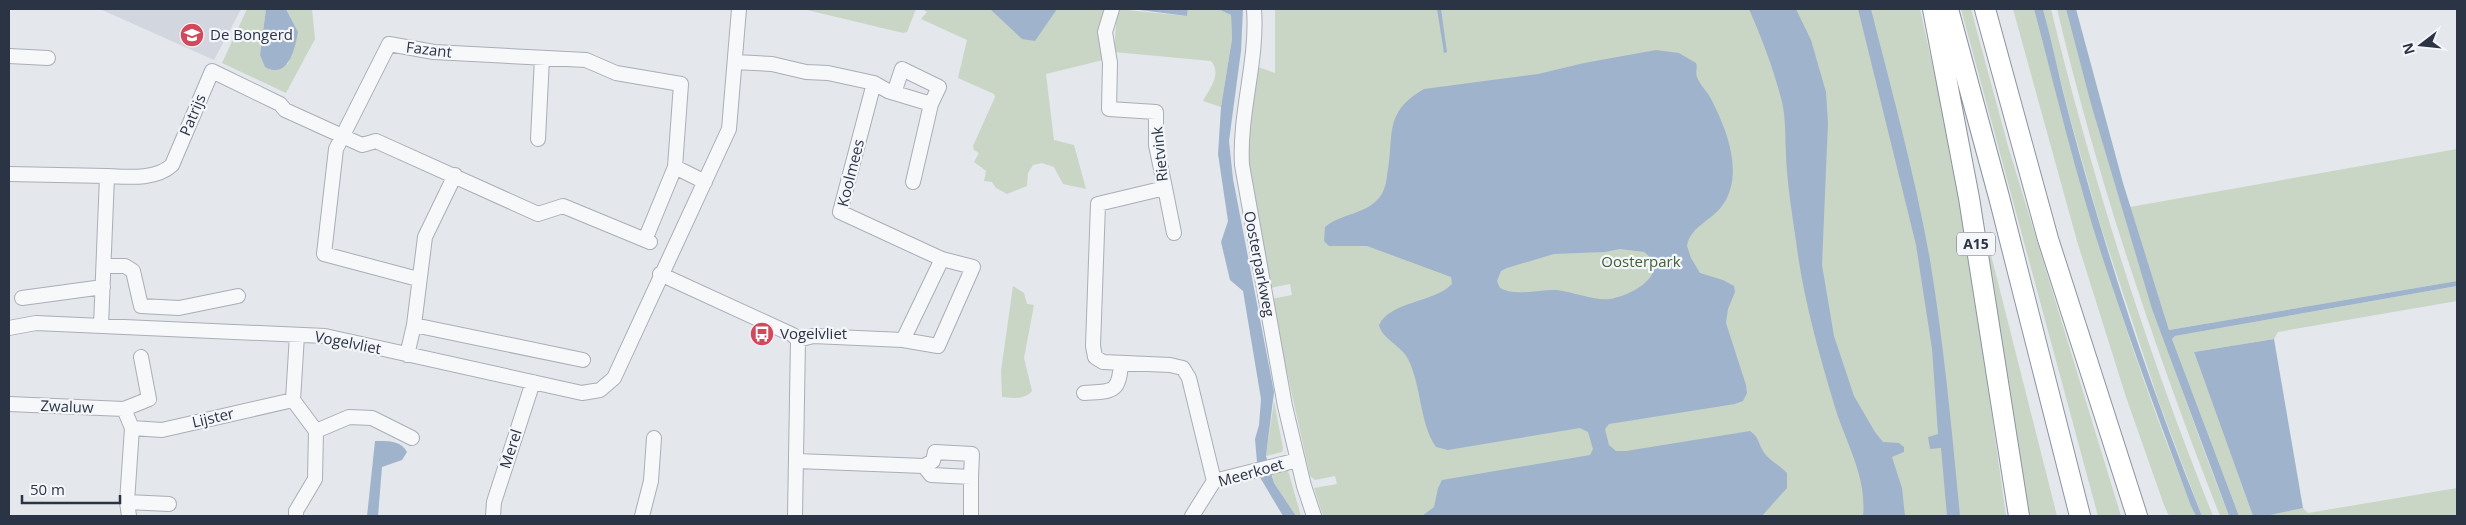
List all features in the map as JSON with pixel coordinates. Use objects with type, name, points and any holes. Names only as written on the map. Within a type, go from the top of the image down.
[{"type":"highway","name":"A15","points":[[1933,9],[1969,198],[2019,516]]},
{"type":"highway","name":"A15","points":[[1948,9],[2001,206],[2080,516]]},
{"type":"highway","points":[[1985,9],[2048,239],[2137,516]]},
{"type":"highway","points":[[2120,466],[2143,516]]},
{"type":"street","name":"Vogelvliet","points":[[9,328],[36,324],[325,336],[582,393],[600,390],[614,378],[660,274],[729,130],[739,9]]},
{"type":"street","name":"Oosterparkweg","points":[[1254,9],[1252,60],[1240,138],[1242,165],[1286,406],[1298,460],[1314,516]]},
{"type":"street","name":"Rietvink","points":[[1112,10],[1105,32],[1110,63],[1109,109],[1156,112],[1156,145],[1165,188],[1098,204],[1093,346],[1095,357],[1102,362],[1170,365],[1183,368],[1189,378],[1214,481]]},
{"type":"street","name":"Fazant","points":[[280,104],[285,110],[343,136],[362,145],[376,141],[538,214],[563,206],[648,241],[676,167],[681,84],[616,74],[586,60],[434,52],[389,44],[343,136],[336,149],[324,254],[418,279]]},
{"type":"street","points":[[9,56],[48,58]]},
{"type":"street","points":[[538,139],[542,58]]},
{"type":"street","points":[[736,62],[772,64],[806,72],[828,73],[874,83],[894,92],[931,104]]},
{"type":"street","points":[[894,92],[902,69],[939,87],[931,104],[914,182]]},
{"type":"street","name":"Patrijs","points":[[9,174],[108,176],[156,175],[165,172],[172,165],[212,71],[280,104]]},
{"type":"street","name":"Koolmees","points":[[798,340],[813,336],[903,340],[938,346],[973,267],[942,259],[840,212],[874,83]]},
{"type":"street","points":[[676,167],[705,182]]},
{"type":"street","points":[[407,355],[414,325],[418,279],[425,238],[455,175]]},
{"type":"street","points":[[101,326],[108,176]]},
{"type":"street","points":[[1165,188],[1174,233]]},
{"type":"street","points":[[903,340],[942,259]]},
{"type":"street","points":[[104,266],[125,266],[133,271],[141,306],[179,308],[238,296]]},
{"type":"street","points":[[660,274],[793,335],[798,340],[795,516]]},
{"type":"street","points":[[22,298],[103,287]]},
{"type":"street","points":[[414,325],[583,360]]},
{"type":"street","points":[[296,516],[296,511],[315,479],[316,430],[293,400],[297,335]]},
{"type":"street","name":"Zwaluw","points":[[9,404],[124,409],[148,399],[141,357]]},
{"type":"street","points":[[1084,393],[1108,391],[1116,388],[1120,381],[1121,363]]},
{"type":"street","name":"Merel","points":[[493,516],[494,502],[533,382]]},
{"type":"street","name":"Lijster","points":[[132,428],[162,430],[293,400]]},
{"type":"street","points":[[124,409],[132,428],[126,502],[129,516]]},
{"type":"street","points":[[316,430],[349,417],[372,418],[412,438]]},
{"type":"street","points":[[642,516],[650,481],[654,438]]},
{"type":"street","points":[[797,461],[924,466],[933,461],[935,452],[972,454],[971,516]]},
{"type":"street","name":"Meerkoet","points":[[1192,516],[1214,481],[1298,460]]},
{"type":"street","points":[[924,466],[931,474],[971,477]]},
{"type":"street","points":[[126,502],[169,504]]},
{"type":"shaded area","name":"De Bongerd","points":[[100,9],[241,9],[214,60]]},
{"type":"green space","points":[[247,9],[266,9],[260,55],[288,64],[298,32],[286,9],[312,9],[315,39],[286,93],[222,63]]},
{"type":"green space","points":[[803,9],[916,9],[907,32],[903,33]]},
{"type":"green space","points":[[922,9],[990,9],[999,16],[1052,14],[1057,9],[1106,9],[1101,42],[1103,60],[1046,74],[1054,140],[1074,145],[1086,189],[1063,184],[1054,167],[1042,163],[1033,165],[1028,173],[1027,186],[1007,194],[996,188],[992,182],[984,181],[986,171],[974,162],[979,153],[974,150],[973,146],[995,97],[994,94],[958,78],[967,40],[921,19],[927,12]]},
{"type":"green space","points":[[1117,9],[1187,16],[1188,9],[1218,9],[1231,15],[1232,39],[1221,107],[1203,101],[1212,86],[1215,76],[1214,66],[1211,61],[1114,52]]},
{"type":"green space","name":"Oosterpark","points":[[1275,9],[1920,9],[1941,104],[1972,271],[2006,516],[1323,516],[1314,488],[1337,484],[1335,476],[1315,480],[1310,476],[1271,299],[1292,295],[1290,284],[1270,288],[1246,154],[1258,67],[1275,73]]},
{"type":"green space","points":[[1961,9],[1971,9],[2008,146],[2121,516],[2098,516]]},
{"type":"green space","points":[[2013,9],[2034,9],[2087,202],[2126,329],[2171,454],[2196,516],[2169,516],[2164,505],[2126,397],[2077,241]]},
{"type":"green space","points":[[2043,9],[2051,9],[2067,74],[2123,266],[2166,392],[2213,516],[2202,516],[2160,405],[2100,224],[2070,118]]},
{"type":"green space","points":[[2057,9],[2066,9],[2101,137],[2140,265],[2182,391],[2229,516],[2220,516],[2151,328],[2109,202]]},
{"type":"green space","points":[[1964,148],[2057,516],[2026,516]]},
{"type":"green space","points":[[2457,149],[2457,281],[2169,330],[2130,207]]},
{"type":"green space","points":[[1013,286],[1024,293],[1027,304],[1034,305],[1024,358],[1032,391],[1025,396],[1014,398],[1002,397],[1001,371]]},
{"type":"green space","points":[[2457,286],[2457,301],[2278,332],[2274,339],[2194,352],[2253,516],[2239,516],[2172,339],[2175,336]]},
{"type":"green space","points":[[1274,401],[1283,448],[1282,452],[1266,456]]},
{"type":"green space","points":[[1287,467],[1301,516],[1296,516],[1274,483],[1272,474]]},
{"type":"green space","points":[[2457,488],[2457,516],[2266,516],[2303,508],[2308,513]]},
{"type":"water","points":[[266,9],[286,9],[298,32],[289,61],[285,66],[273,70],[265,67],[260,55]]},
{"type":"water","points":[[990,9],[1057,9],[1035,41],[1022,39]]},
{"type":"water","points":[[1132,9],[1188,9],[1187,16]]},
{"type":"water","points":[[1218,9],[1243,9],[1241,51],[1229,141],[1233,179],[1274,392],[1266,456],[1274,483],[1296,516],[1283,516],[1258,474],[1255,439],[1259,425],[1261,399],[1243,291],[1230,280],[1221,242],[1228,221],[1218,154],[1221,107],[1232,39],[1231,15]]},
{"type":"water","points":[[1437,9],[1441,9],[1447,52],[1444,53]]},
{"type":"water","points":[[1749,9],[1796,9],[1811,40],[1826,92],[1828,123],[1822,265],[1834,336],[1854,396],[1875,432],[1883,442],[1899,443],[1904,447],[1904,452],[1892,457],[1902,488],[1905,516],[1863,516],[1862,487],[1828,384],[1799,262],[1789,187],[1782,102],[1767,55]]},
{"type":"water","points":[[1858,9],[1871,9],[1903,134],[1924,228],[1944,356],[1960,516],[1947,516],[1941,448],[1930,449],[1928,437],[1938,434],[1932,349],[1916,245]]},
{"type":"water","points":[[2034,9],[2043,9],[2070,119],[2098,220],[2164,419],[2202,516],[2196,516],[2191,506],[2137,360],[2096,239]]},
{"type":"water","points":[[2066,9],[2076,9],[2123,183],[2169,330],[2457,281],[2457,286],[2175,336],[2172,339],[2239,516],[2229,516],[2152,309],[2091,104]]},
{"type":"water","points":[[1656,50],[1679,53],[1696,63],[1697,77],[1710,97],[1722,122],[1733,164],[1730,191],[1724,203],[1720,209],[1697,228],[1689,239],[1687,246],[1691,258],[1700,273],[1723,280],[1734,286],[1735,292],[1728,309],[1726,323],[1747,393],[1743,401],[1735,404],[1609,424],[1605,429],[1609,445],[1616,451],[1626,451],[1750,431],[1757,438],[1765,454],[1787,473],[1787,488],[1762,516],[1422,516],[1434,507],[1438,488],[1442,480],[1590,455],[1593,449],[1588,432],[1580,428],[1448,450],[1436,447],[1426,427],[1416,381],[1408,359],[1384,334],[1379,325],[1385,317],[1402,306],[1444,290],[1452,284],[1451,277],[1367,246],[1329,246],[1324,241],[1325,227],[1338,219],[1360,211],[1374,203],[1381,196],[1386,182],[1391,137],[1396,117],[1411,98],[1424,89],[1538,74],[1584,63]],"holes":[[[1620,249],[1644,252],[1652,260],[1654,268],[1652,275],[1638,288],[1610,299],[1597,299],[1557,290],[1506,291],[1500,288],[1497,281],[1501,271],[1507,268],[1554,254],[1605,252]]]},
{"type":"water","points":[[2274,339],[2303,508],[2266,516],[2253,516],[2194,352]]},
{"type":"water","points":[[375,441],[397,443],[407,452],[402,460],[382,467],[378,516],[367,516]]},
{"type":"place","name":"De Bongerd","points":[[192,35]]},
{"type":"place","name":"Vogelvliet","points":[[762,334]]}]
